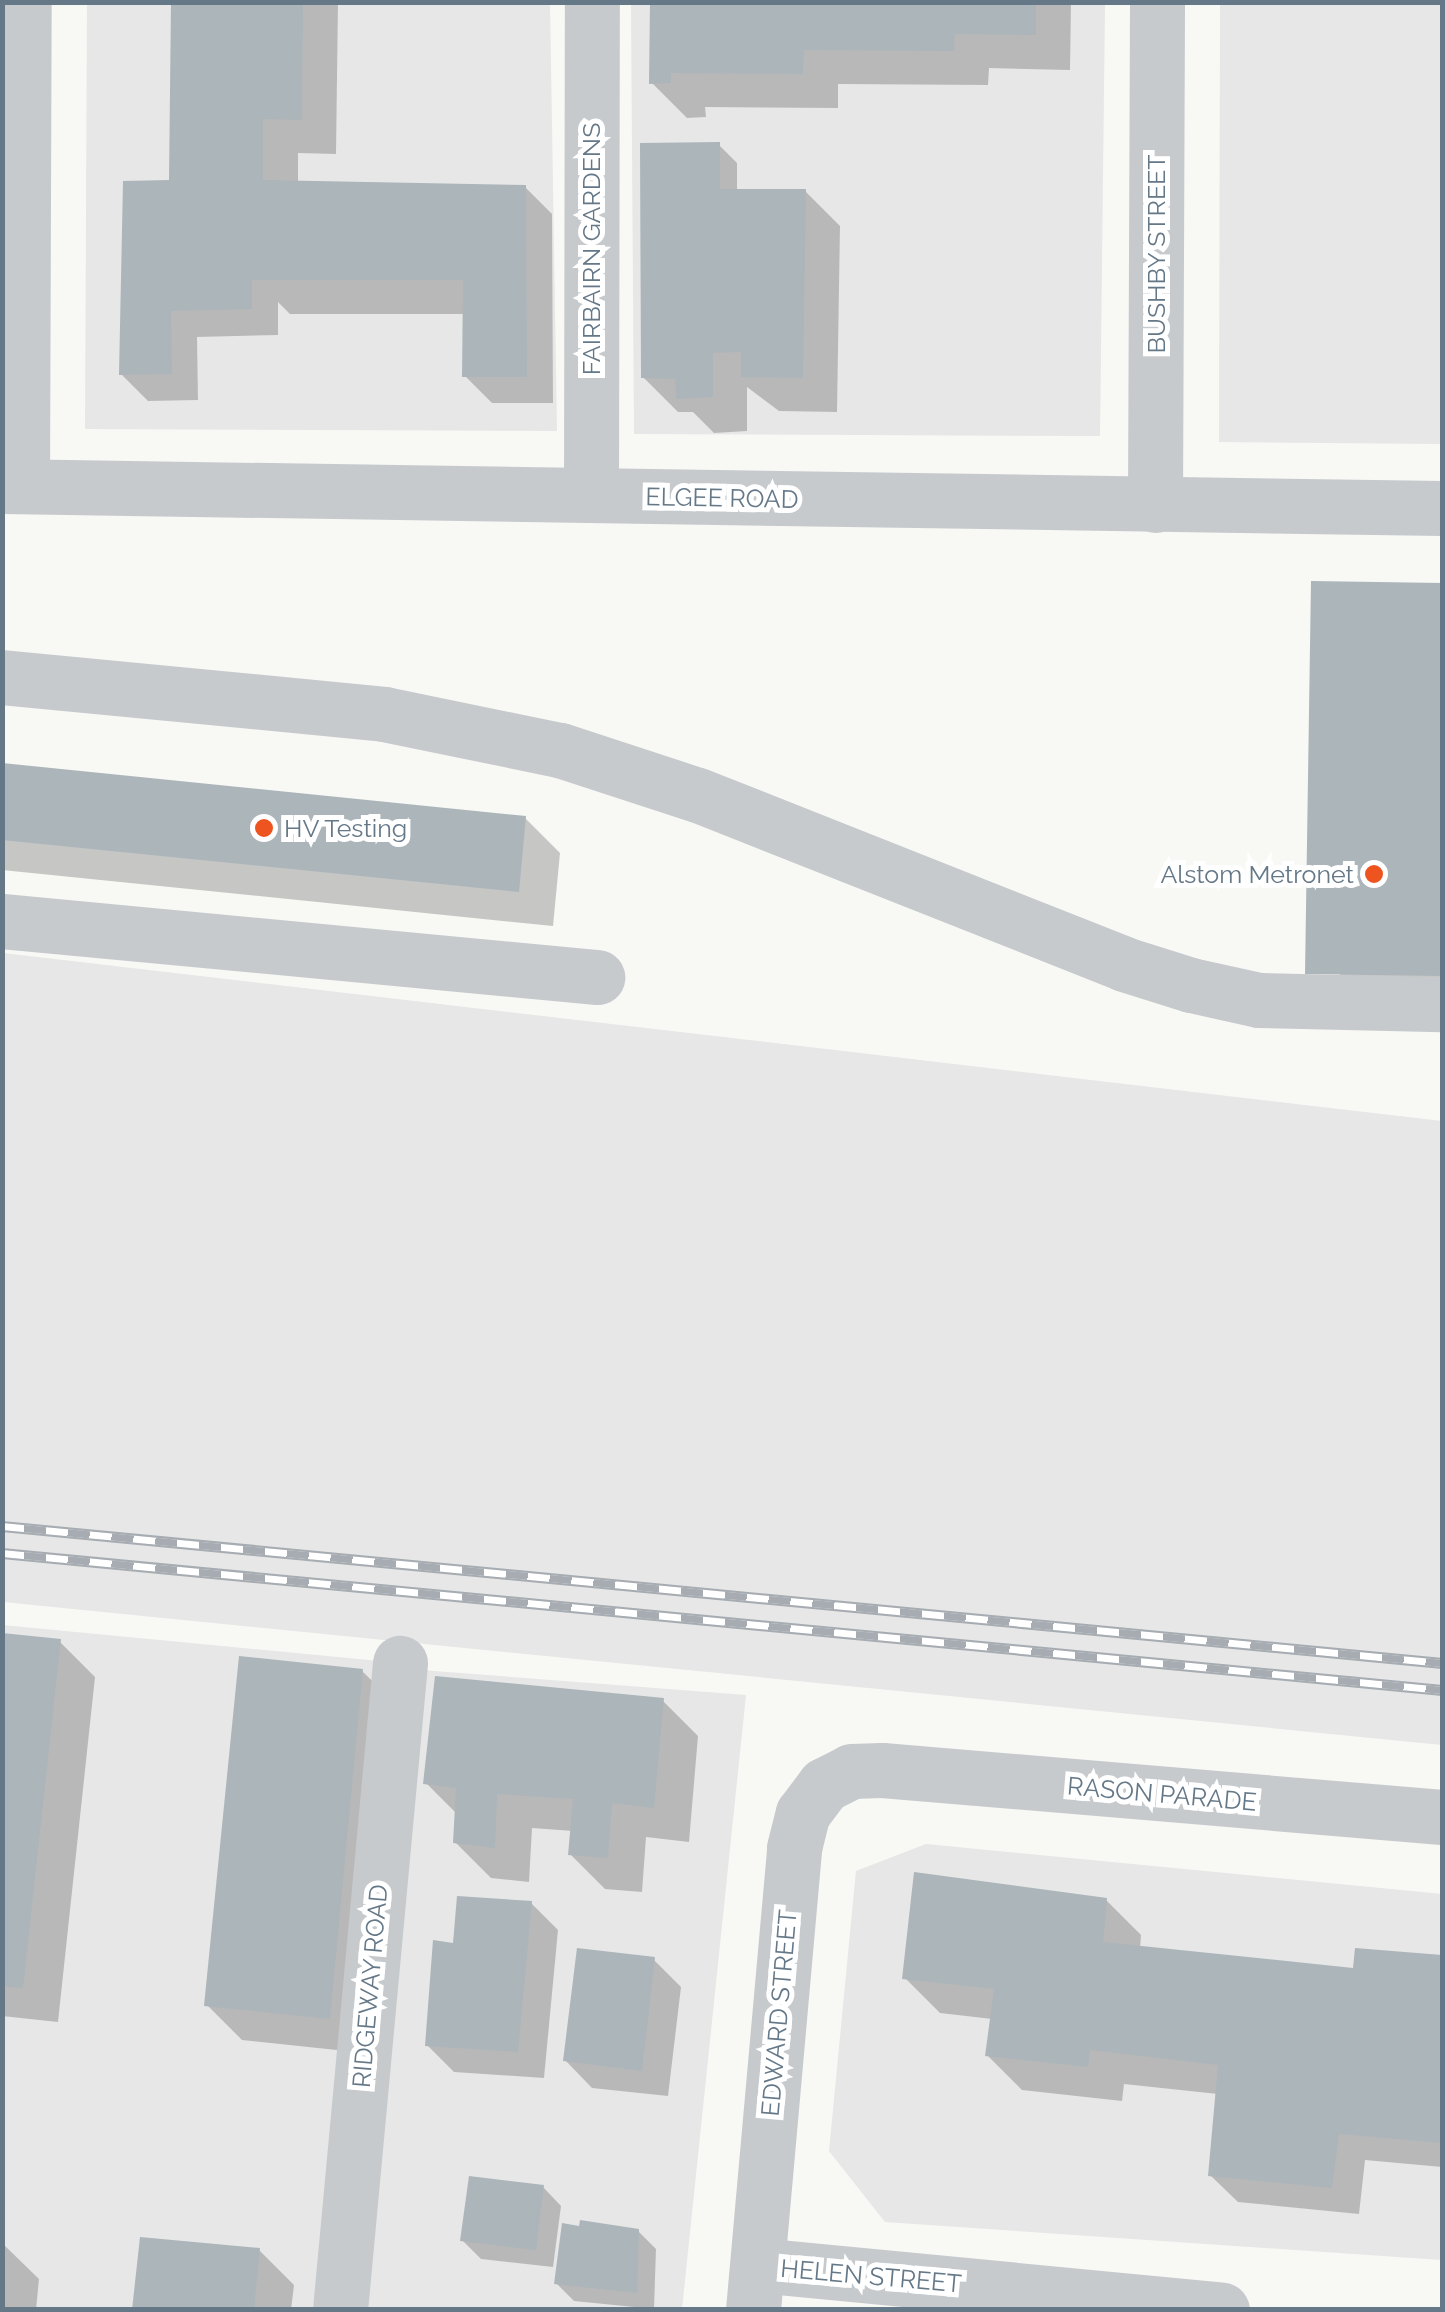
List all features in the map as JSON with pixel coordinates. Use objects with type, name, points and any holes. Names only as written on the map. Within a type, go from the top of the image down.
[{"type":"street","points":[[12,486],[24,2]]},
{"type":"street","name":"FAIRBAIRN GARDENS","points":[[591,496],[592,2]]},
{"type":"street","name":"BUSHBY STREET","points":[[1155,505],[1157,2]]},
{"type":"street","name":"ELGEE ROAD","points":[[12,486],[1442,508]]},
{"type":"street","points":[[2,677],[384,714],[560,750],[698,795],[1124,964],[1192,985],[1259,1000],[1442,1004]]},
{"type":"street","points":[[2,921],[596,977]]},
{"type":"street","name":"RIDGEWAY ROAD","points":[[340,2310],[400,1663]]},
{"type":"street","name":"RASON PARADE","points":[[882,1770],[1442,1817]]},
{"type":"street","name":"EDWARD STREET","points":[[756,2287],[794,1848],[803,1813],[824,1785],[852,1772],[882,1770]]},
{"type":"street","name":"HELEN STREET","points":[[756,2287],[1222,2310]]},
{"type":"shaded area","points":[[87,3],[550,3],[557,431],[85,429]]},
{"type":"shaded area","points":[[631,3],[1105,3],[1100,436],[634,434]]},
{"type":"shaded area","points":[[1220,3],[1442,3],[1442,444],[1219,442]]},
{"type":"shaded area","points":[[3,953],[1442,1121],[1442,1745],[3,1602]]},
{"type":"shaded area","points":[[2,1625],[400,1663],[340,2309],[3,2309]]},
{"type":"shaded area","points":[[421,1670],[746,1695],[682,2309],[361,2310]]},
{"type":"shaded area","points":[[926,1844],[1442,1894],[1442,2260],[885,2222],[829,2151],[856,1871]]},
{"type":"building","points":[[171,2],[303,2],[302,120],[263,119],[263,180],[526,185],[527,377],[462,377],[463,280],[252,280],[252,309],[171,311],[172,374],[119,375],[123,181],[169,180]]},
{"type":"building","points":[[650,2],[1036,2],[1036,35],[955,34],[954,51],[804,50],[803,74],[671,73],[671,83],[649,84]]},
{"type":"building","points":[[720,142],[720,189],[806,189],[803,378],[741,377],[741,352],[713,353],[713,397],[676,399],[675,379],[641,378],[640,143]]},
{"type":"building","name":"Alstom Metronet","points":[[1311,581],[1442,583],[1442,976],[1305,974]]},
{"type":"building","name":"HV Testing","points":[[2,763],[526,816],[519,892],[2,840]]},
{"type":"building","points":[[2,1633],[61,1639],[23,1988],[2,1986]]},
{"type":"building","points":[[239,1656],[363,1669],[330,2019],[204,2006]]},
{"type":"building","points":[[435,1676],[664,1698],[654,1808],[612,1803],[608,1858],[568,1855],[573,1799],[497,1794],[495,1848],[453,1843],[456,1788],[423,1784]]},
{"type":"building","points":[[914,1872],[1107,1898],[1103,1942],[1353,1968],[1355,1948],[1442,1955],[1442,2143],[1339,2134],[1332,2188],[1208,2176],[1218,2065],[1090,2050],[1088,2067],[985,2056],[994,1989],[902,1979]]},
{"type":"building","points":[[457,1896],[532,1901],[518,2052],[425,2046],[433,1940],[453,1943]]},
{"type":"building","points":[[577,1948],[655,1957],[642,2071],[563,2061]]},
{"type":"building","points":[[469,2176],[544,2185],[536,2250],[460,2241]]},
{"type":"building","points":[[580,2220],[639,2229],[637,2293],[554,2284],[562,2223],[579,2226]]},
{"type":"building","points":[[140,2237],[260,2248],[254,2310],[132,2310]]},
{"type":"railway","points":[[2,1526],[1442,1663]]},
{"type":"railway","points":[[2,1553],[1442,1690]]},
{"type":"place","name":"HV Testing","points":[[264,828]]},
{"type":"place","name":"Alstom Metronet","points":[[1374,874]]}]
